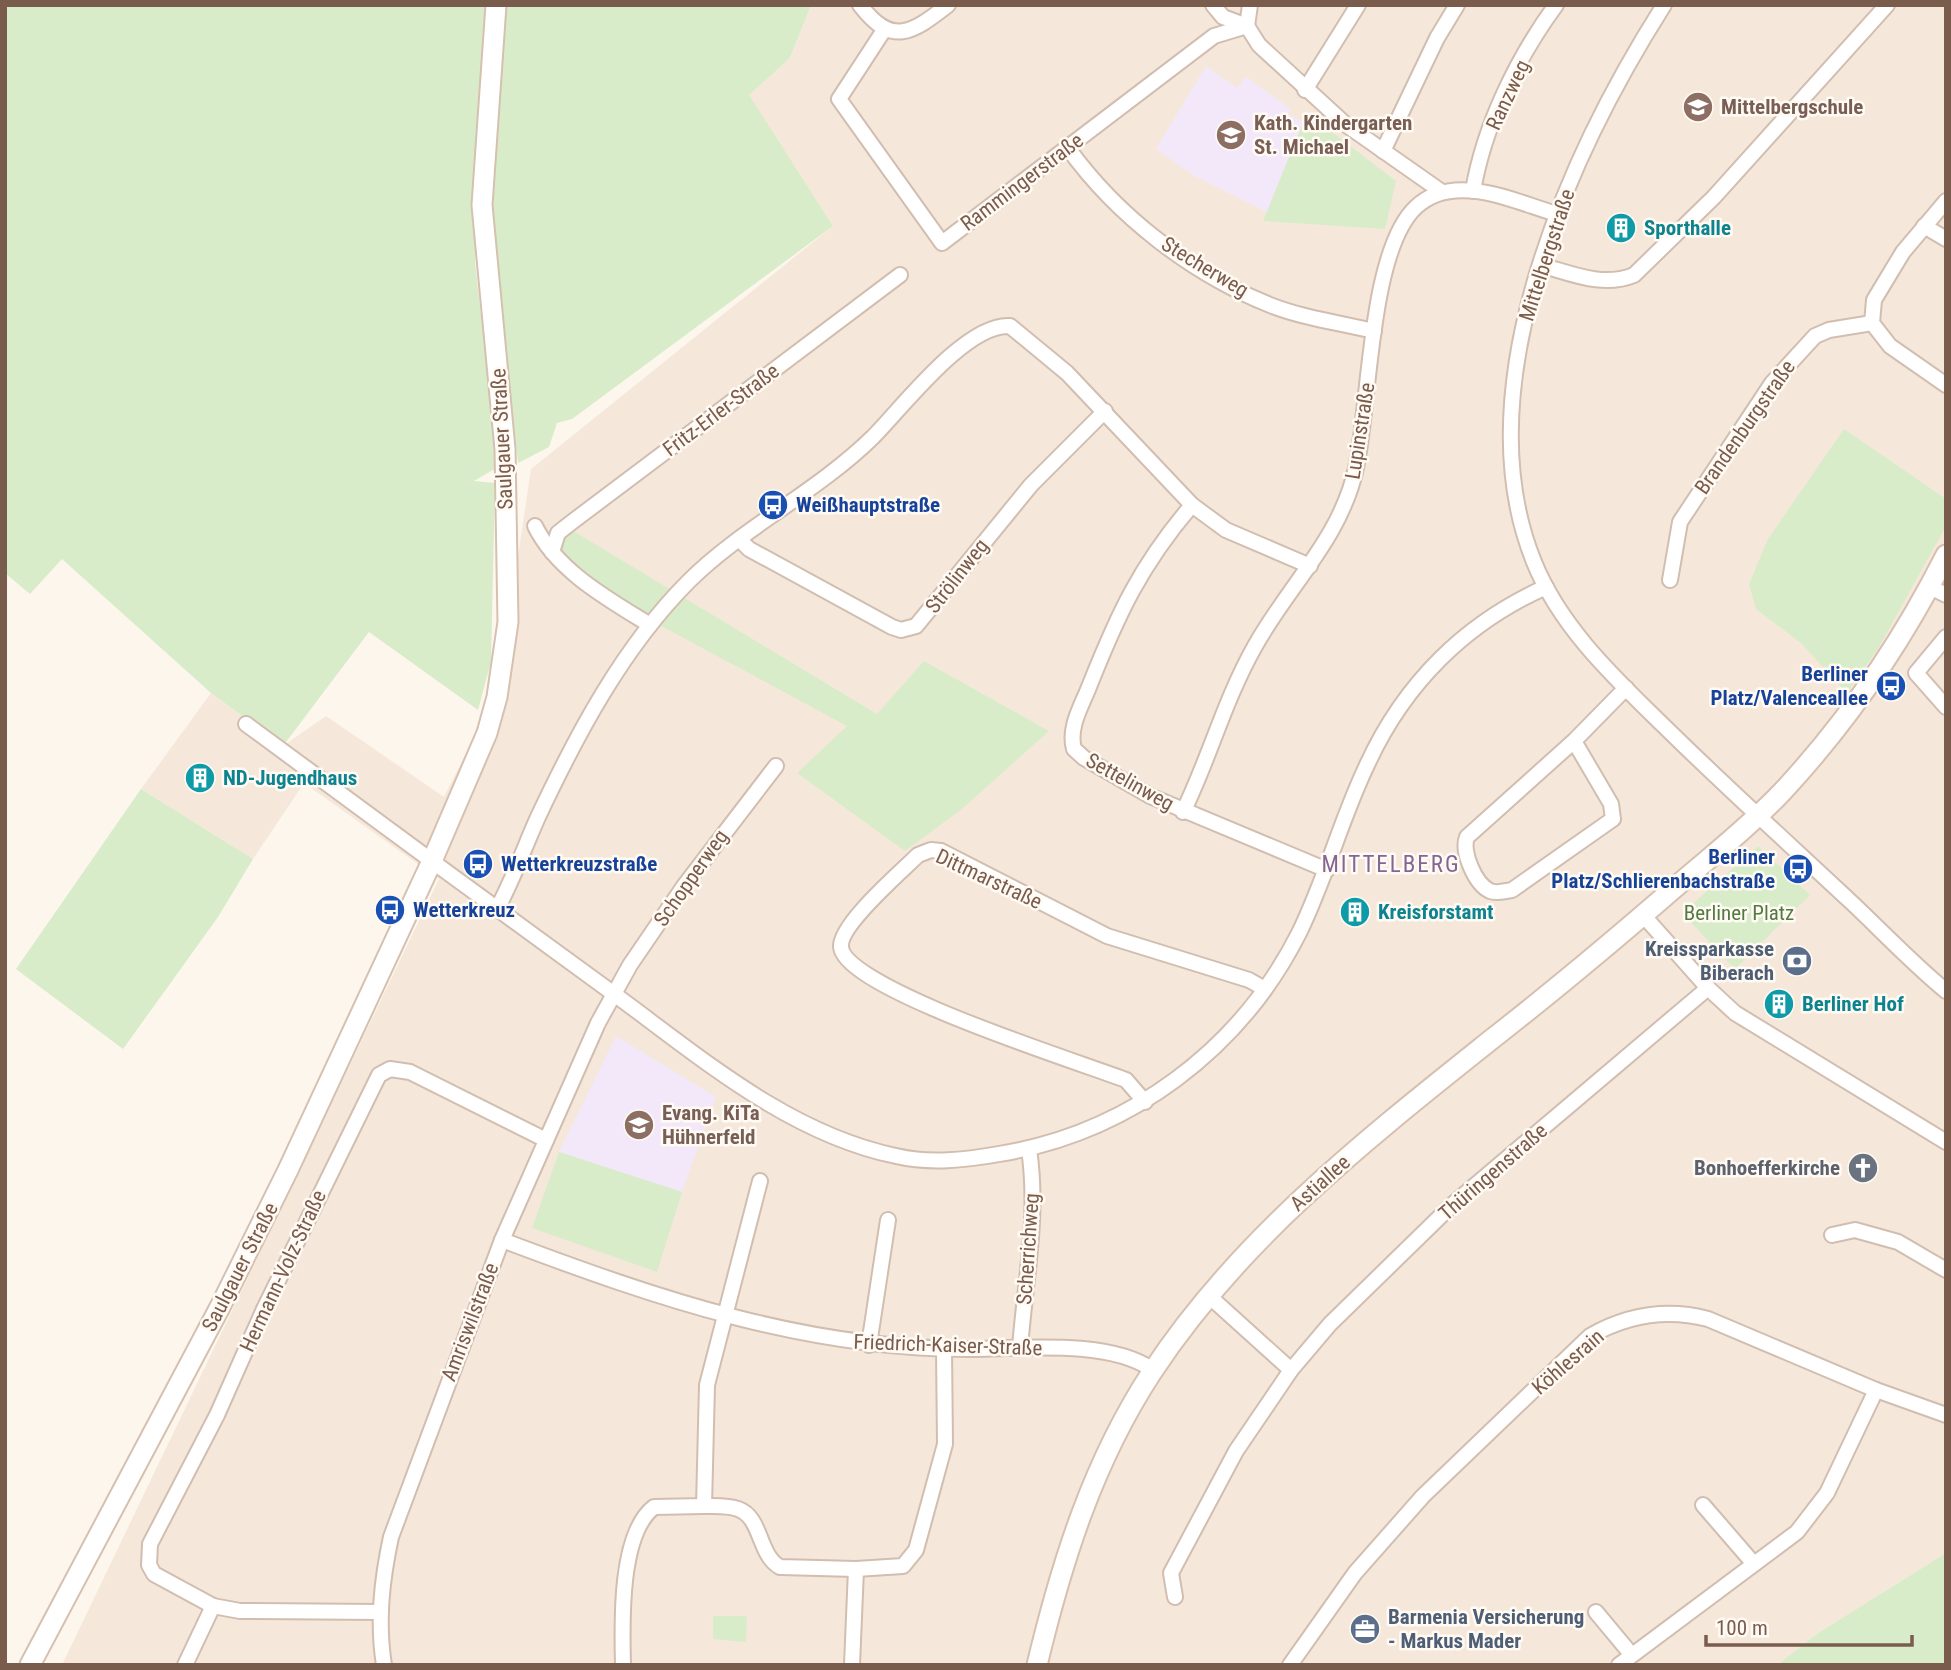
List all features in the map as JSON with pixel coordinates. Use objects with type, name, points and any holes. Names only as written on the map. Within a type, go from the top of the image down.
[{"type":"main road","name":"Saulgauer Straße","points":[[30,1665],[220,1307],[390,956],[487,733],[497,697],[508,622],[505,449],[482,205],[496,5]]},
{"type":"main road","name":"Astiallee","points":[[1037,1665],[1075,1526],[1106,1452],[1153,1370],[1209,1296],[1301,1198],[1434,1084],[1643,915],[1783,791],[1857,701],[1938,591],[1946,555]]},
{"type":"street","points":[[860,5],[874,24],[884,30],[903,32],[923,24],[948,5]]},
{"type":"street","points":[[1213,5],[1223,18],[1247,26],[1259,45],[1306,90],[1383,151],[1442,192],[1473,191],[1557,214]]},
{"type":"street","points":[[1247,26],[1250,5]]},
{"type":"street","points":[[1306,90],[1358,5]]},
{"type":"street","points":[[1383,151],[1437,38],[1457,5]]},
{"type":"street","name":"Ranzweg","points":[[1473,191],[1477,168],[1509,83],[1536,32],[1556,5]]},
{"type":"street","name":"Mittelbergstraße","points":[[1664,5],[1613,93],[1557,214],[1523,323],[1516,376],[1513,439],[1519,510],[1525,537],[1546,587],[1583,641],[1626,688],[1756,817],[1946,991]]},
{"type":"street","points":[[1539,265],[1601,282],[1619,281],[1634,275],[1714,197],[1887,5]]},
{"type":"street","name":"Rammingerstraße","points":[[884,30],[839,100],[942,243],[1214,36],[1247,26]]},
{"type":"street","name":"Stecherweg","points":[[1069,148],[1118,203],[1192,264],[1271,305],[1374,331]]},
{"type":"street","name":"Lupinstraße","points":[[1183,811],[1223,708],[1238,678],[1269,621],[1337,525],[1356,468],[1374,331],[1391,252],[1404,221],[1427,198],[1442,192]]},
{"type":"street","points":[[1946,201],[1924,226],[1874,300],[1872,323],[1890,346],[1946,385]]},
{"type":"street","points":[[1924,226],[1946,239]]},
{"type":"street","name":"Fritz-Erler-Straße","points":[[552,552],[558,533],[900,275]]},
{"type":"street","name":"Brandenburgstraße","points":[[1670,580],[1680,522],[1772,383],[1815,336],[1829,330],[1872,323]]},
{"type":"street","points":[[497,909],[552,787],[610,682],[650,625],[690,580],[844,463],[949,359],[994,327],[1010,326],[1067,373],[1192,505],[1226,530],[1310,566]]},
{"type":"street","name":"Strölinweg","points":[[741,541],[749,549],[892,627],[901,630],[916,626],[1031,485],[1105,411]]},
{"type":"street","name":"Settelinweg","points":[[1192,505],[1156,551],[1117,615],[1073,726],[1074,749],[1084,758],[1183,811],[1327,870]]},
{"type":"street","points":[[535,526],[545,546],[600,594],[650,625]]},
{"type":"street","points":[[246,724],[613,994],[747,1089],[782,1111],[845,1141],[895,1156],[930,1161],[1029,1149],[1099,1125],[1145,1102],[1171,1084],[1224,1038],[1265,989],[1298,935],[1327,870],[1366,766],[1390,722],[1416,683],[1472,629],[1497,611],[1546,587]]},
{"type":"street","points":[[1946,636],[1916,673],[1946,708]]},
{"type":"street","points":[[1574,741],[1611,804],[1613,819],[1512,890],[1492,892],[1483,887],[1464,848],[1467,837],[1574,741],[1626,688]]},
{"type":"street","name":"Schopperweg","points":[[613,994],[684,886],[776,766]]},
{"type":"street","name":"Dittmarstraße","points":[[1145,1102],[1126,1080],[923,1005],[867,977],[843,956],[841,947],[845,930],[918,855],[931,850],[941,851],[1107,936],[1249,979],[1265,989]]},
{"type":"street","points":[[1643,915],[1707,988],[1735,1013],[1946,1142]]},
{"type":"street","name":"Thüringenstraße","points":[[1175,1597],[1171,1573],[1236,1451],[1291,1370],[1330,1324],[1453,1205],[1707,988]]},
{"type":"street","name":"Amriswilstraße","points":[[384,1665],[381,1612],[383,1575],[391,1537],[502,1240],[613,994]]},
{"type":"street","name":"Hermann-Volz-Straße","points":[[381,1612],[240,1611],[213,1606],[154,1574],[149,1565],[150,1544],[217,1415],[264,1309],[379,1075],[390,1069],[410,1072],[546,1140]]},
{"type":"street","name":"Scherrichweg","points":[[1020,1348],[1030,1276],[1034,1210],[1029,1149]]},
{"type":"street","points":[[704,1506],[706,1385],[760,1181]]},
{"type":"street","points":[[869,1345],[888,1220]]},
{"type":"street","points":[[1832,1235],[1855,1230],[1898,1242],[1946,1270]]},
{"type":"street","name":"Friedrich-Kaiser-Straße","points":[[502,1240],[630,1288],[723,1317],[794,1333],[869,1345],[1114,1353],[1153,1370]]},
{"type":"street","points":[[1209,1296],[1291,1370]]},
{"type":"street","name":"Köhlesrain","points":[[1290,1665],[1355,1573],[1423,1496],[1591,1336],[1606,1328],[1645,1315],[1685,1313],[1708,1319],[1876,1390],[1946,1415]]},
{"type":"street","points":[[623,1665],[622,1599],[627,1565],[640,1523],[654,1507],[737,1508],[746,1513],[770,1562],[780,1567],[856,1569],[903,1566],[916,1550],[945,1444],[944,1349]]},
{"type":"street","points":[[1619,1665],[1797,1532],[1827,1493],[1876,1390]]},
{"type":"street","points":[[1703,1505],[1754,1564]]},
{"type":"street","points":[[852,1665],[856,1569]]},
{"type":"street","points":[[186,1665],[213,1606]]},
{"type":"street","points":[[1596,1612],[1631,1654]]},
{"type":"shaded area","points":[[811,5],[1946,5],[1946,1553],[1818,1633],[1777,1665],[62,1665],[439,879],[304,783],[253,859],[141,789],[211,693],[283,746],[326,716],[444,797],[498,690],[531,469],[833,226],[748,95],[790,58]]},
{"type":"shaded area","name":"Kath. Kindergarten St. Michael","points":[[1206,66],[1237,88],[1246,77],[1291,109],[1287,114],[1304,122],[1267,212],[1191,174],[1156,149]]},
{"type":"shaded area","name":"Evang. KiTa Hühnerfeld","points":[[616,1036],[716,1097],[682,1192],[559,1152]]},
{"type":"green space","points":[[5,5],[485,5],[475,262],[498,467],[474,481],[495,483],[491,662],[478,710],[369,632],[283,746],[211,693],[62,559],[30,594],[5,573]]},
{"type":"green space","points":[[500,5],[811,5],[790,58],[749,95],[833,226],[572,419],[557,423],[549,447],[518,463],[488,185]]},
{"type":"green space","points":[[1307,113],[1396,181],[1385,229],[1263,221]]},
{"type":"green space","points":[[1844,429],[1946,499],[1946,526],[1879,647],[1847,693],[1801,643],[1756,609],[1749,584],[1768,539]]},
{"type":"green space","points":[[570,529],[877,714],[924,661],[1049,731],[962,809],[905,851],[797,773],[847,726],[628,608],[540,534]]},
{"type":"green space","points":[[141,789],[253,859],[218,917],[123,1049],[16,969]]},
{"type":"green space","name":"Berliner Platz","points":[[1758,846],[1810,895],[1735,969],[1682,913]]},
{"type":"green space","points":[[559,1152],[682,1192],[657,1272],[532,1228]]},
{"type":"green space","points":[[1946,1553],[1946,1665],[1777,1665],[1818,1633]]},
{"type":"green space","points":[[713,1616],[747,1616],[746,1642],[713,1639]]},
{"type":"place","name":"Mittelbergschule","points":[[1698,107]]},
{"type":"place","name":"Kath. Kindergarten St. Michael","points":[[1231,135]]},
{"type":"place","name":"Sporthalle","points":[[1621,228]]},
{"type":"place","name":"Weißhauptstraße","points":[[773,505]]},
{"type":"place","name":"Berliner Platz/Valenceallee","points":[[1891,686]]},
{"type":"place","name":"ND-Jugendhaus","points":[[200,778]]},
{"type":"place","name":"Wetterkreuzstraße","points":[[478,864]]},
{"type":"place","name":"Berliner Platz/Schlierenbachstraße","points":[[1798,869]]},
{"type":"place","name":"Wetterkreuz","points":[[390,910]]},
{"type":"place","name":"Kreisforstamt","points":[[1355,912]]},
{"type":"place","name":"Kreissparkasse Biberach","points":[[1797,961]]},
{"type":"place","name":"Berliner Hof","points":[[1779,1004]]},
{"type":"place","name":"Evang. KiTa Hühnerfeld","points":[[639,1125]]},
{"type":"place","name":"Bonhoefferkirche","points":[[1863,1168]]},
{"type":"place","name":"Barmenia Versicherung - Markus Mader","points":[[1365,1629]]},
{"type":"district","name":"MITTELBERG","points":[[1391,864]]}]
